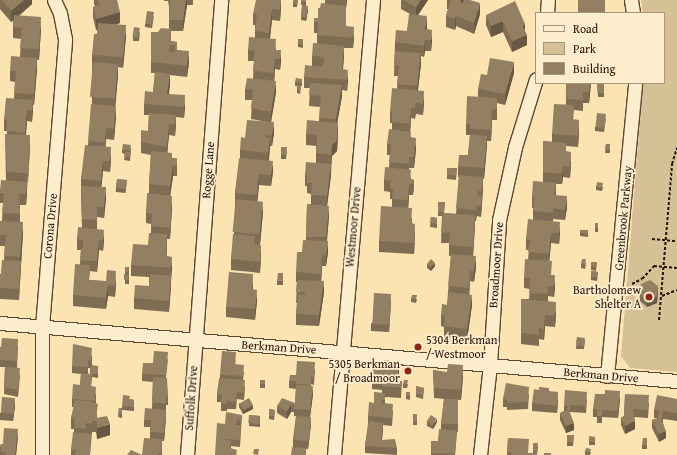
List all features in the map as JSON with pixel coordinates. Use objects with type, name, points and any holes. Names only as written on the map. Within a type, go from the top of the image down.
[{"type":"street","name":"Corona Drive","points":[[42,455],[42,326],[65,39],[60,13],[54,0]]},
{"type":"street","name":"Rogge Lane","points":[[195,340],[221,0]]},
{"type":"street","name":"Westmoor Drive","points":[[334,455],[373,0]]},
{"type":"street","points":[[547,12],[548,0]]},
{"type":"street","points":[[631,0],[633,12]]},
{"type":"street","name":"Broadmoor Drive","points":[[480,455],[490,365],[499,220],[515,147],[535,82]]},
{"type":"street","name":"Greenbrook Parkway","points":[[607,376],[635,84]]},
{"type":"street","name":"Berkman Drive","points":[[0,324],[42,326],[677,381]]},
{"type":"street","name":"Suffolk Drive","points":[[187,455],[195,340]]},
{"type":"path","points":[[659,320],[667,240],[672,164],[677,148]]},
{"type":"path","points":[[652,239],[677,241]]},
{"type":"path","points":[[632,284],[642,279],[654,266],[677,268]]},
{"type":"path","points":[[662,296],[677,290]]},
{"type":"green space","points":[[641,0],[677,0],[677,372],[630,368],[621,356],[643,84],[665,84],[665,12],[643,12]]},
{"type":"building","points":[[2,0],[24,0],[11,11]]},
{"type":"building","points":[[98,0],[117,0],[120,12],[96,19],[93,7],[100,5]]},
{"type":"building","points":[[170,0],[186,0],[183,20],[169,20]]},
{"type":"building","points":[[256,0],[281,0],[280,10],[272,9],[269,33],[255,31],[257,14],[253,14]]},
{"type":"building","points":[[293,0],[298,0],[297,4],[293,3]]},
{"type":"building","points":[[404,0],[421,0],[416,7]]},
{"type":"building","points":[[451,0],[461,0],[460,2],[463,3],[464,0],[470,0],[480,3],[474,23],[456,16],[455,19],[446,16]]},
{"type":"building","points":[[578,0],[605,0],[605,12],[578,12]]},
{"type":"building","points":[[515,1],[525,24],[522,25],[527,35],[512,41],[503,21],[491,26],[486,15]]},
{"type":"building","points":[[321,3],[346,6],[346,26],[354,27],[353,38],[317,35],[318,22],[314,22],[314,18],[318,18],[318,8],[320,8]]},
{"type":"building","points":[[302,5],[308,6],[306,17],[301,17]]},
{"type":"building","points":[[147,11],[154,12],[152,25],[145,24]]},
{"type":"building","points":[[409,14],[427,16],[425,29],[432,30],[431,40],[425,40],[424,46],[395,42],[396,30],[407,31]]},
{"type":"building","points":[[14,15],[41,17],[39,49],[20,48],[22,28],[13,27]]},
{"type":"building","points":[[98,23],[126,25],[123,57],[92,55],[94,34],[97,34]]},
{"type":"building","points":[[134,27],[140,28],[138,38],[132,37]]},
{"type":"building","points":[[161,28],[171,29],[170,41],[177,42],[177,50],[189,51],[187,66],[151,62],[151,32],[158,32]],"holes":[[[170,45],[175,45],[174,52],[169,52]]]},
{"type":"building","points":[[249,37],[276,39],[275,50],[281,50],[280,59],[275,59],[274,73],[253,71],[255,51],[248,50]]},
{"type":"building","points":[[298,39],[303,39],[303,44],[298,44]]},
{"type":"building","points":[[313,43],[344,46],[342,69],[348,70],[347,80],[304,77],[305,65],[322,67],[324,61],[324,57],[312,56]]},
{"type":"building","points":[[395,51],[421,53],[417,86],[397,84],[399,66],[394,65]]},
{"type":"building","points":[[11,56],[37,58],[34,94],[14,93],[16,71],[10,71]]},
{"type":"building","points":[[490,58],[514,62],[505,94],[478,89],[481,74],[487,75]]},
{"type":"building","points":[[93,62],[118,64],[115,99],[90,97]]},
{"type":"building","points":[[155,72],[170,74],[167,94],[185,95],[184,107],[144,104],[145,91],[153,92]]},
{"type":"building","points":[[247,78],[276,81],[271,112],[251,108],[253,90],[245,89]]},
{"type":"building","points":[[296,78],[302,79],[302,83],[295,82]]},
{"type":"building","points":[[310,83],[342,85],[336,119],[319,118],[321,96],[309,95]]},
{"type":"building","points":[[566,84],[590,84],[589,92],[583,92],[583,100],[567,99]]},
{"type":"building","points":[[597,84],[604,84],[604,93],[598,93]]},
{"type":"building","points":[[297,85],[301,86],[300,90],[297,89]]},
{"type":"building","points":[[392,88],[424,91],[423,104],[416,103],[415,108],[411,108],[410,124],[392,122],[392,112],[390,112]]},
{"type":"building","points":[[467,96],[497,98],[497,109],[492,109],[491,130],[470,129],[470,124],[466,124]]},
{"type":"building","points":[[6,98],[33,100],[32,111],[27,110],[25,133],[7,131],[7,120],[4,120]]},
{"type":"building","points":[[91,104],[116,106],[114,129],[106,128],[105,142],[88,141]]},
{"type":"building","points":[[554,104],[574,105],[572,119],[579,120],[578,136],[552,134]]},
{"type":"building","points":[[149,113],[176,115],[175,125],[169,124],[167,147],[141,142],[141,130],[148,131]]},
{"type":"building","points":[[597,113],[606,114],[604,128],[596,127]]},
{"type":"building","points":[[247,120],[274,122],[272,136],[265,135],[265,137],[270,138],[268,153],[240,150],[241,137],[245,138]]},
{"type":"building","points":[[307,120],[338,123],[337,141],[332,145],[331,155],[316,153],[317,135],[306,134]]},
{"type":"building","points":[[389,129],[411,132],[410,137],[416,138],[414,157],[409,157],[409,164],[389,162],[391,144],[387,144]]},
{"type":"building","points":[[5,134],[30,135],[28,173],[7,172]]},
{"type":"building","points":[[470,134],[487,136],[484,168],[458,166],[459,155],[468,155]]},
{"type":"building","points":[[543,141],[566,143],[566,151],[571,152],[570,167],[563,166],[562,174],[543,172]]},
{"type":"building","points":[[123,144],[131,145],[130,150],[122,150]]},
{"type":"building","points":[[606,144],[610,144],[610,150],[605,149]]},
{"type":"building","points":[[85,145],[111,147],[110,161],[103,161],[101,181],[81,179]]},
{"type":"building","points":[[281,147],[287,147],[286,155],[281,155]]},
{"type":"building","points":[[151,151],[172,153],[172,158],[177,158],[177,166],[173,165],[170,186],[149,184]]},
{"type":"building","points":[[125,152],[131,152],[130,157],[124,157]]},
{"type":"building","points":[[239,158],[273,161],[271,175],[259,174],[257,195],[235,193]]},
{"type":"building","points":[[306,162],[331,164],[327,196],[311,195],[312,183],[307,183],[307,175],[305,175]]},
{"type":"building","points":[[385,167],[411,170],[410,179],[414,180],[413,184],[409,184],[408,200],[392,199],[393,189],[390,188],[390,181],[384,180]]},
{"type":"building","points":[[447,168],[457,168],[456,176],[447,175]]},
{"type":"building","points":[[459,175],[483,177],[482,191],[478,191],[478,196],[482,196],[481,206],[477,205],[476,210],[456,208]]},
{"type":"building","points":[[117,179],[127,180],[126,189],[116,188]]},
{"type":"building","points":[[1,180],[27,182],[26,194],[19,194],[20,214],[2,213],[4,193],[0,193]]},
{"type":"building","points":[[533,181],[556,183],[554,195],[567,196],[565,210],[553,208],[553,213],[533,211]]},
{"type":"building","points":[[597,182],[603,183],[602,187],[596,186]]},
{"type":"building","points":[[81,186],[106,187],[104,207],[97,207],[97,220],[82,219]]},
{"type":"building","points":[[147,193],[172,196],[170,228],[151,226],[152,213],[146,213]]},
{"type":"building","points":[[236,199],[263,202],[259,235],[233,232]]},
{"type":"building","points":[[438,202],[445,202],[444,212],[438,212]]},
{"type":"building","points":[[307,204],[329,206],[326,237],[306,237]]},
{"type":"building","points":[[381,206],[412,208],[411,223],[415,224],[414,243],[379,241]]},
{"type":"building","points":[[443,213],[475,215],[473,247],[449,245],[450,233],[441,232]]},
{"type":"building","points":[[431,217],[437,218],[437,224],[430,223]]},
{"type":"building","points":[[528,219],[560,222],[559,233],[551,233],[549,254],[528,252],[530,240],[526,239]]},
{"type":"building","points":[[0,221],[23,222],[20,257],[4,256],[6,235],[0,235]]},
{"type":"building","points":[[595,223],[598,223],[598,228],[595,228]]},
{"type":"building","points":[[78,227],[104,230],[103,240],[99,240],[97,261],[80,260],[83,240],[77,239]]},
{"type":"building","points":[[580,230],[588,230],[588,233],[580,233]]},
{"type":"building","points":[[149,233],[167,234],[166,248],[167,256],[172,257],[171,268],[131,265],[133,244],[148,245]]},
{"type":"building","points":[[233,234],[255,236],[254,244],[261,245],[260,262],[231,259]]},
{"type":"building","points":[[303,240],[328,241],[326,256],[322,255],[321,274],[296,272],[297,252],[302,252]]},
{"type":"building","points":[[451,254],[476,256],[474,271],[470,271],[469,288],[448,286]]},
{"type":"building","points":[[431,259],[435,263],[431,267],[427,264]]},
{"type":"building","points":[[525,259],[552,261],[551,275],[555,275],[554,286],[548,286],[547,294],[529,293],[530,278],[524,278]]},
{"type":"building","points":[[582,259],[586,259],[585,265],[581,264]]},
{"type":"building","points":[[2,260],[21,261],[19,289],[0,288]]},
{"type":"building","points":[[591,262],[597,262],[596,267],[591,266]]},
{"type":"building","points":[[75,264],[90,265],[89,280],[106,281],[107,270],[116,271],[115,286],[108,285],[106,298],[73,295]]},
{"type":"building","points":[[125,267],[129,267],[128,272],[125,272]]},
{"type":"building","points":[[591,271],[598,272],[597,277],[591,277]]},
{"type":"building","points":[[229,272],[253,274],[252,289],[257,290],[255,309],[226,307]]},
{"type":"building","points":[[278,273],[283,273],[283,281],[277,281]]},
{"type":"building","points":[[124,274],[129,275],[128,280],[124,280]]},
{"type":"building","points":[[150,274],[171,276],[169,301],[134,298],[135,285],[149,286]]},
{"type":"building","points":[[297,280],[324,281],[319,315],[296,314],[298,294],[305,295],[305,292],[296,292]]},
{"type":"building","points":[[650,280],[658,286],[657,296],[647,300],[640,294],[641,284]]},
{"type":"building","points":[[449,292],[472,295],[467,329],[444,326],[445,316],[441,315],[442,304],[447,305]]},
{"type":"building","points":[[374,293],[391,294],[389,325],[372,324]]},
{"type":"building","points":[[412,295],[417,295],[416,299],[411,299]]},
{"type":"building","points":[[521,299],[556,302],[555,316],[545,315],[544,329],[539,328],[539,335],[521,333]]},
{"type":"building","points":[[577,337],[585,338],[584,346],[576,345]]},
{"type":"building","points":[[2,338],[18,339],[17,361],[0,360]]},
{"type":"building","points":[[73,344],[92,348],[91,361],[88,360],[88,367],[72,366]]},
{"type":"building","points":[[154,351],[168,352],[166,375],[142,374],[143,363],[153,363]]},
{"type":"building","points":[[222,351],[236,352],[235,364],[244,365],[243,376],[220,375]]},
{"type":"building","points":[[384,360],[399,362],[397,381],[402,381],[401,388],[382,386],[382,380],[372,379],[373,364],[383,365]]},
{"type":"building","points":[[297,361],[315,362],[314,377],[311,377],[311,385],[296,384],[296,381],[289,381],[290,375],[296,375]]},
{"type":"building","points":[[448,364],[463,365],[461,390],[434,388],[433,370],[447,372]]},
{"type":"building","points":[[91,365],[98,366],[98,374],[90,374]]},
{"type":"building","points":[[5,367],[20,368],[18,390],[4,387]]},
{"type":"building","points":[[81,373],[92,374],[91,386],[96,387],[95,401],[72,399],[73,384],[80,385]]},
{"type":"building","points":[[153,377],[167,378],[168,397],[166,397],[166,403],[152,403]]},
{"type":"building","points":[[219,378],[245,380],[244,393],[237,392],[236,402],[227,401],[227,404],[221,403],[222,395],[217,394]]},
{"type":"building","points":[[260,380],[265,380],[265,384],[260,384]]},
{"type":"building","points":[[404,380],[408,380],[407,385],[403,384]]},
{"type":"building","points":[[506,383],[529,387],[528,402],[507,403],[507,400],[503,399]]},
{"type":"building","points":[[296,385],[313,386],[310,410],[294,409],[294,405],[291,405],[287,411],[277,406],[282,398],[295,403]]},
{"type":"building","points":[[416,386],[424,388],[423,395],[416,394]]},
{"type":"building","points":[[539,387],[549,388],[549,391],[558,392],[557,406],[532,403],[534,389],[539,390]]},
{"type":"building","points":[[565,390],[587,392],[586,406],[570,405],[570,413],[574,423],[566,426],[560,413],[567,410],[568,406],[564,406]]},
{"type":"building","points":[[605,390],[620,391],[618,411],[602,410],[602,416],[597,416],[597,409],[593,409],[595,394],[605,394]]},
{"type":"building","points":[[374,392],[385,393],[385,400],[382,400],[381,403],[393,404],[392,418],[368,416],[369,402],[374,403]]},
{"type":"building","points":[[406,392],[410,392],[410,396],[406,396]]},
{"type":"building","points":[[625,394],[649,395],[648,410],[633,409],[635,421],[625,426],[621,418],[624,416]]},
{"type":"building","points":[[123,395],[130,396],[129,399],[134,400],[134,407],[122,406]]},
{"type":"building","points":[[657,395],[677,399],[677,413],[663,411],[662,421],[666,431],[659,434],[652,420],[658,418],[659,411],[654,410]]},
{"type":"building","points":[[2,397],[15,398],[14,414],[1,413]]},
{"type":"building","points":[[249,398],[253,405],[243,410],[239,404]]},
{"type":"building","points":[[444,399],[458,399],[458,424],[441,424]]},
{"type":"building","points":[[75,400],[89,401],[98,404],[96,418],[107,416],[110,424],[97,428],[96,421],[92,421],[92,424],[86,423],[85,429],[75,428],[74,419],[71,418]]},
{"type":"building","points":[[119,408],[122,408],[122,414],[118,414]]},
{"type":"building","points":[[145,408],[166,410],[164,433],[150,432],[151,420],[144,420]]},
{"type":"building","points":[[269,409],[275,410],[274,416],[269,416]]},
{"type":"building","points":[[226,412],[242,415],[242,420],[237,419],[236,425],[241,425],[240,440],[223,439],[231,441],[230,448],[237,450],[236,455],[215,455],[217,423],[225,424]]},
{"type":"building","points":[[413,414],[417,414],[417,422],[413,422]]},
{"type":"building","points":[[249,415],[260,416],[259,424],[248,423]]},
{"type":"building","points":[[431,415],[437,419],[432,426],[427,422]]},
{"type":"building","points":[[296,416],[311,417],[309,441],[294,440]]},
{"type":"building","points":[[369,421],[383,423],[381,440],[395,439],[397,448],[365,446]]},
{"type":"building","points":[[4,428],[18,429],[15,455],[5,455],[6,453],[1,452],[0,445],[3,444]]},
{"type":"building","points":[[439,429],[457,430],[455,454],[431,453],[431,441],[438,441]]},
{"type":"building","points":[[73,432],[91,434],[90,455],[75,455],[76,450],[71,450]]},
{"type":"building","points":[[567,435],[574,435],[573,442],[567,442]]},
{"type":"building","points":[[589,436],[595,437],[595,442],[589,441]]},
{"type":"building","points":[[144,438],[162,439],[161,454],[142,455]]},
{"type":"building","points":[[508,438],[529,439],[528,453],[537,453],[537,455],[511,455],[512,452],[507,452]]},
{"type":"building","points":[[643,438],[647,438],[647,445],[642,445]]},
{"type":"building","points":[[533,443],[538,443],[537,452],[533,451]]},
{"type":"building","points":[[292,447],[306,448],[305,455],[291,455]]},
{"type":"building","points":[[586,448],[591,449],[590,452],[585,451]]},
{"type":"building","points":[[254,449],[259,449],[258,455],[253,454]]},
{"type":"building","points":[[131,450],[142,455],[127,455]]},
{"type":"building","points":[[544,453],[551,453],[551,455],[544,455]]},
{"type":"place","name":"Bartholomew Shelter A","points":[[649,297]]},
{"type":"place","name":"5304 Berkman / Westmoor","points":[[418,347]]},
{"type":"place","name":"5305 Berkman / Broadmoor","points":[[408,371]]}]
